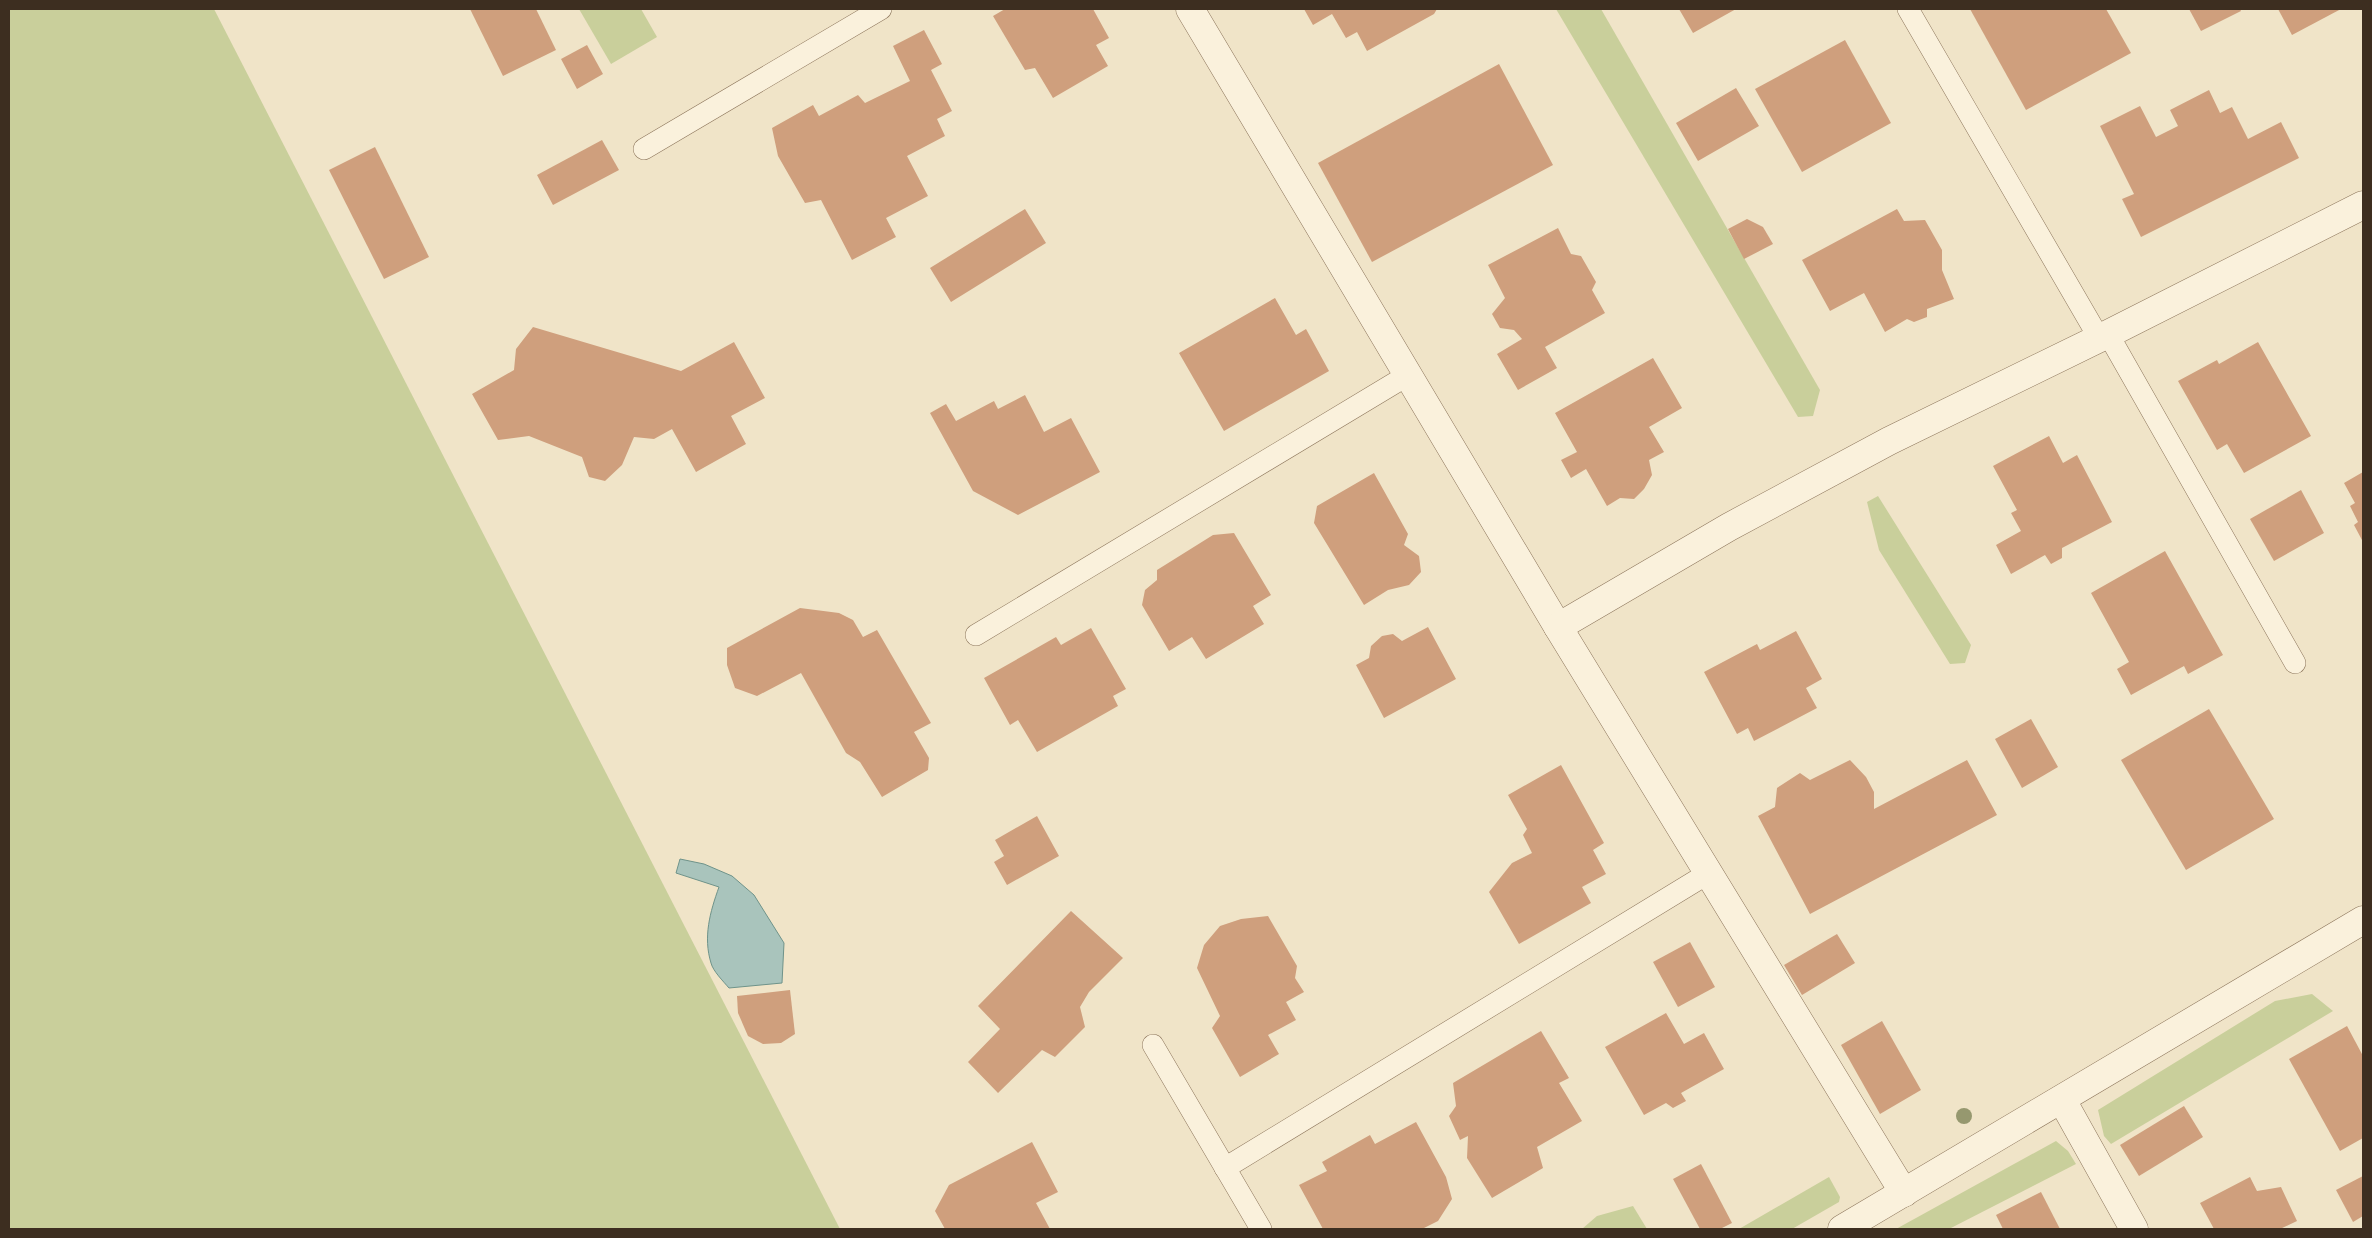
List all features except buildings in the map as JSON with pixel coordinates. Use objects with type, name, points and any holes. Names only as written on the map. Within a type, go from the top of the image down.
[{"type":"street","points":[[1190,9],[1558,627],[1904,1194]]},
{"type":"street","points":[[1558,627],[1729,527],[1855,459],[2363,205]]},
{"type":"street","points":[[1842,1229],[1904,1194],[2363,920]]},
{"type":"street","points":[[2062,1100],[2134,1229]]},
{"type":"lane","points":[[644,149],[881,9]]},
{"type":"lane","points":[[1908,9],[2104,336],[2295,663]]},
{"type":"lane","points":[[976,636],[1408,375]]},
{"type":"lane","points":[[1225,1168],[1707,874]]},
{"type":"lane","points":[[1153,1045],[1262,1229]]},
{"type":"green space","points":[[9,9],[214,9],[840,1229],[9,1229]]},
{"type":"green space","points":[[579,9],[641,9],[657,37],[611,64]]},
{"type":"green space","points":[[1556,9],[1601,9],[1820,390],[1813,416],[1798,417]]},
{"type":"green space","points":[[1878,496],[1971,645],[1965,663],[1950,664],[1879,550],[1867,502]]},
{"type":"green space","points":[[2312,994],[2333,1011],[2111,1144],[2104,1136],[2098,1110],[2275,1001]]},
{"type":"green space","points":[[2056,1141],[2068,1151],[2076,1164],[1949,1229],[1896,1229]]},
{"type":"green space","points":[[1829,1177],[1840,1197],[1839,1202],[1792,1229],[1739,1229]]},
{"type":"green space","points":[[1633,1206],[1647,1229],[1582,1229],[1597,1216]]},
{"type":"water","points":[[680,859],[704,864],[732,876],[754,895],[784,943],[782,983],[729,988],[718,976],[711,963],[708,934],[710,915],[719,887],[676,873]]}]
